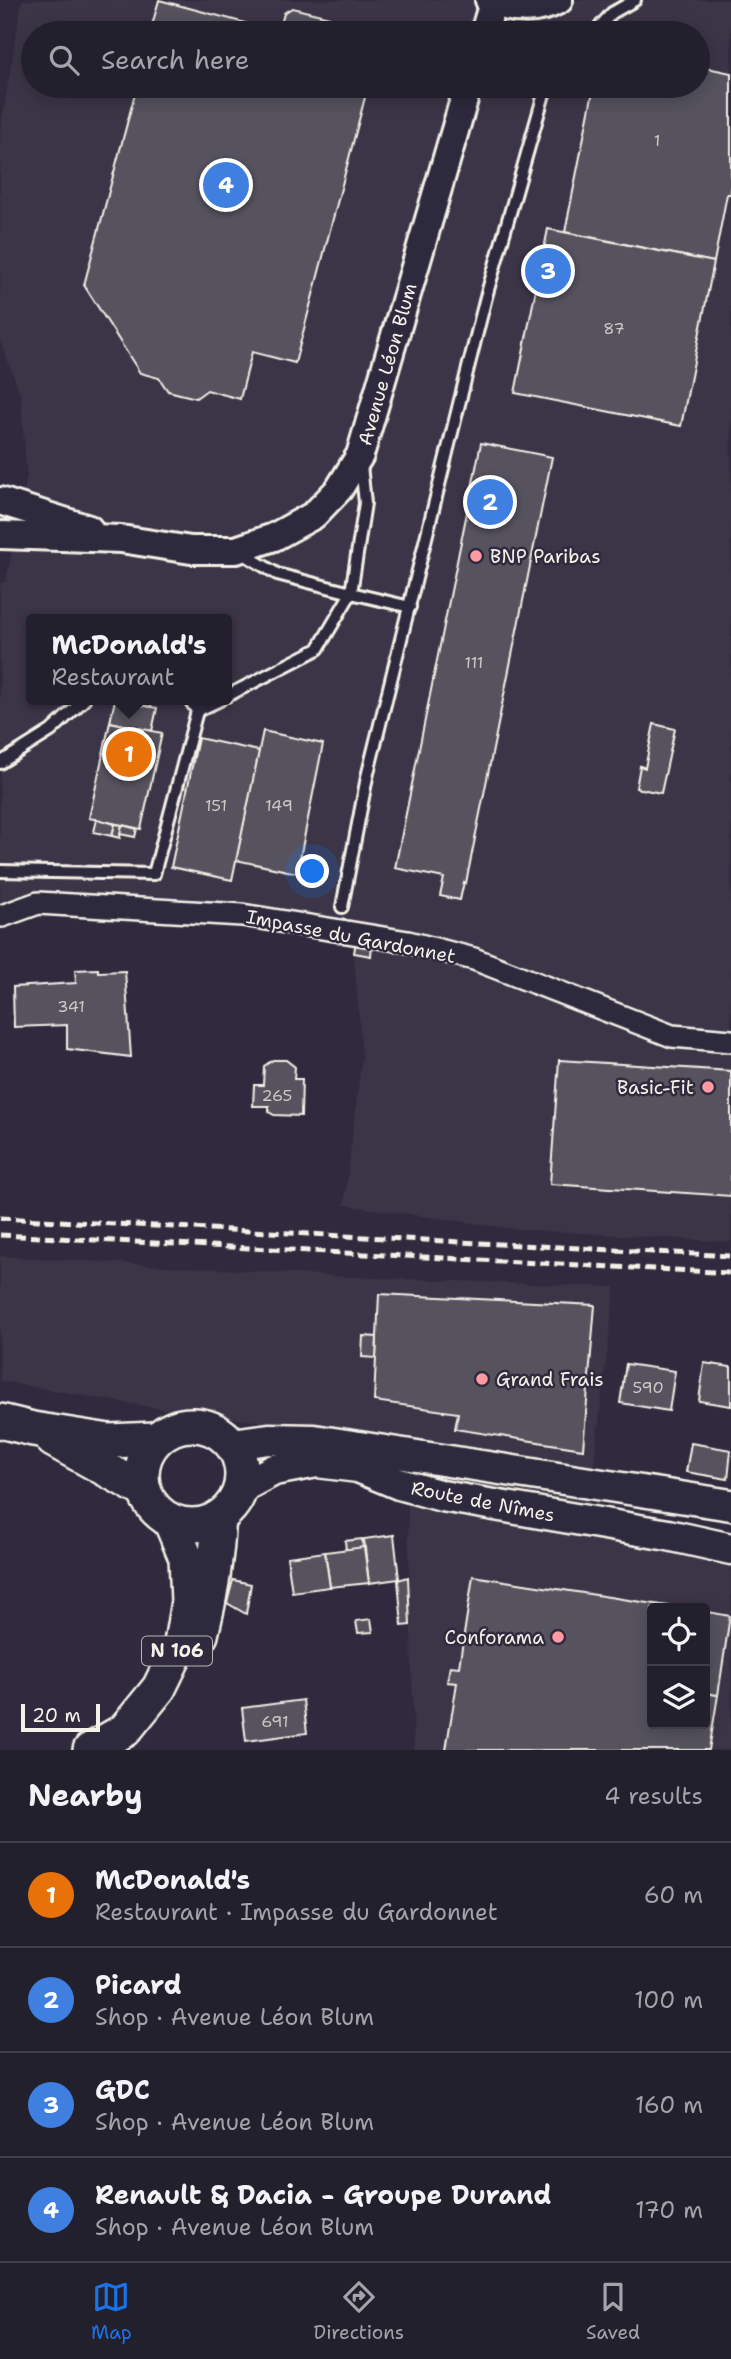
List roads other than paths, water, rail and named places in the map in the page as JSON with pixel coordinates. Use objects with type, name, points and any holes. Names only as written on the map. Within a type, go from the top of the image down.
[{"type":"main road","points":[[0,1421],[109,1441],[156,1439]]},
{"type":"main road","points":[[186,1424],[204,1426],[219,1432],[232,1444],[239,1457],[242,1472],[240,1488],[236,1499],[219,1517],[204,1524],[187,1525],[170,1520],[149,1502],[143,1490],[143,1462],[156,1439],[170,1429],[186,1424]]},
{"type":"main road","points":[[33,1429],[143,1490]]},
{"type":"main road","name":"Route de Nîmes","points":[[232,1444],[269,1439],[314,1440],[731,1505]]},
{"type":"main road","name":"Route de Nîmes","points":[[240,1488],[274,1470],[317,1462],[358,1466],[399,1484],[442,1496],[668,1535],[731,1549]]},
{"type":"main road","name":"N 106","points":[[130,1750],[144,1741],[174,1704],[194,1661],[209,1603],[217,1556],[219,1517]]},
{"type":"main road","name":"N 106","points":[[90,1750],[125,1730],[159,1688],[181,1643],[188,1601],[186,1558],[170,1520]]},
{"type":"street","points":[[487,21],[491,1],[512,8],[533,9],[559,0]]},
{"type":"street","name":"Avenue Léon Blum","points":[[0,535],[121,539],[191,550],[236,550],[274,537],[314,515],[339,489],[360,456],[464,98]]},
{"type":"street","name":"Avenue Léon Blum","points":[[0,501],[121,539]]},
{"type":"street","name":"Impasse du Gardonnet","points":[[2,916],[38,903],[242,915],[408,942],[474,959],[672,1036],[731,1041]]},
{"type":"lane","points":[[604,21],[611,13],[635,0]]},
{"type":"lane","points":[[342,907],[367,777],[486,297],[543,98]]},
{"type":"lane","points":[[232,693],[318,649],[351,593],[365,503],[360,456]]},
{"type":"lane","points":[[236,550],[277,574],[410,607]]},
{"type":"lane","points":[[0,763],[51,731],[80,705]]},
{"type":"lane","points":[[0,871],[154,874],[197,712],[193,705]]},
{"type":"lane","points":[[197,712],[210,705]]},
{"type":"railway","points":[[0,1218],[731,1256]]},
{"type":"railway","points":[[0,1235],[731,1273]]},
{"type":"place","name":"Renault & Dacia - Groupe Durand","points":[[226,185]]},
{"type":"place","name":"GDC","points":[[548,271]]},
{"type":"place","name":"Picard","points":[[490,502]]},
{"type":"place","name":"BNP Paribas","points":[[476,556]]},
{"type":"place","name":"McDonald's","points":[[129,754]]},
{"type":"place","name":"Basic-Fit","points":[[708,1087]]},
{"type":"place","name":"Grand Frais","points":[[482,1379]]},
{"type":"place","name":"Conforama","points":[[558,1637]]}]
